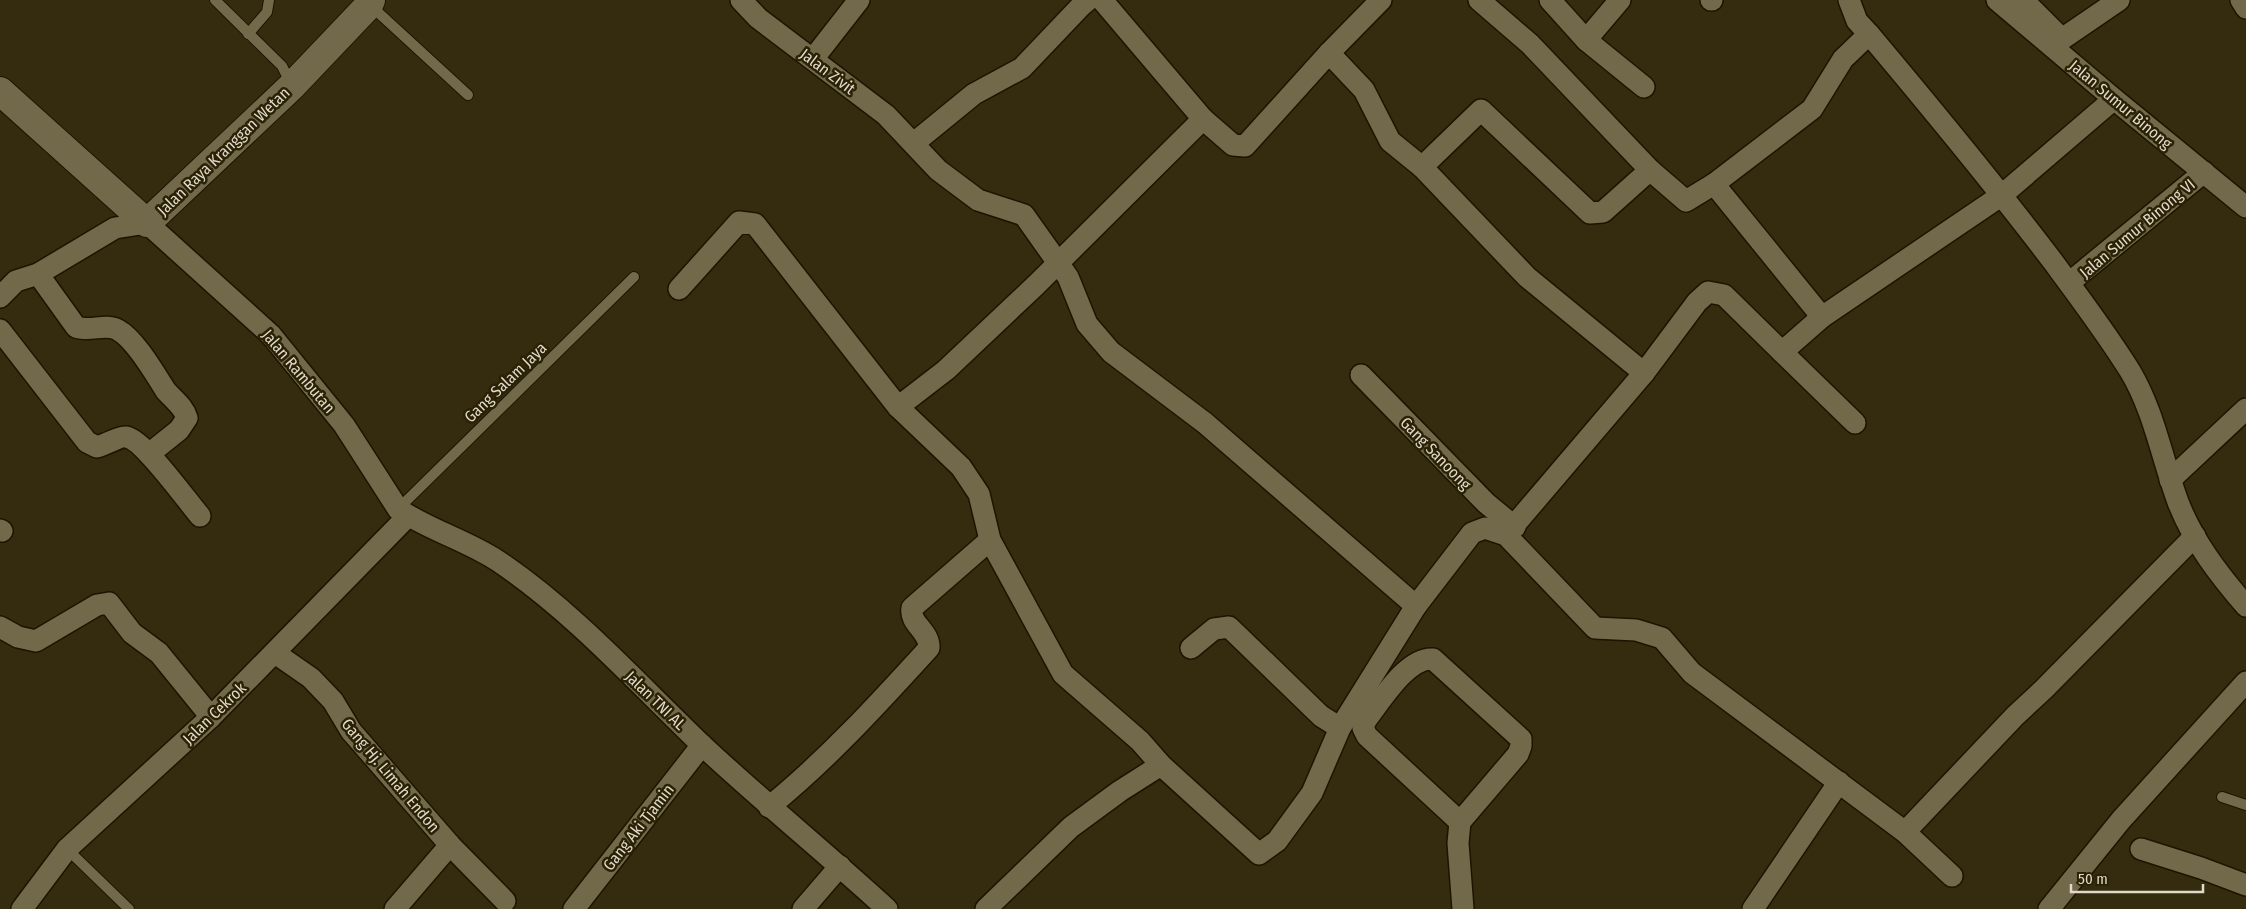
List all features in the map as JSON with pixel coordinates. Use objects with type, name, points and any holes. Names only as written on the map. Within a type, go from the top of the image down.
[{"type":"main road","name":"Jalan Raya Kranggan Wetan","points":[[0,91],[148,223],[292,86],[370,2]]},
{"type":"street","name":"Jalan Zivit","points":[[741,0],[758,18],[886,115],[938,170],[978,200],[1024,215],[1068,277],[1087,324],[1111,352],[1205,423],[1416,606]]},
{"type":"street","points":[[813,59],[859,0]]},
{"type":"street","points":[[914,143],[974,94],[1022,68],[1088,0]]},
{"type":"street","points":[[1102,0],[1204,119],[1233,145],[1244,146],[1329,53],[1381,0]]},
{"type":"street","points":[[1479,0],[1530,44],[1650,170],[1686,201],[1714,184],[1812,109],[1843,58],[1869,34]]},
{"type":"street","points":[[1550,0],[1586,40],[1644,87]]},
{"type":"street","points":[[1586,40],[1620,0]]},
{"type":"street","points":[[1849,0],[1857,20],[2002,195],[2069,284],[2131,372],[2146,405],[2170,480],[2194,536],[2224,581],[2246,606]]},
{"type":"street","points":[[2010,3],[2062,39],[2118,0]]},
{"type":"street","points":[[2241,0],[2246,8]]},
{"type":"street","name":"Jalan Sumur Binong","points":[[2010,3],[2114,99],[2246,207]]},
{"type":"street","points":[[1329,53],[1364,90],[1390,141],[1422,168],[1528,277],[1644,373]]},
{"type":"street","points":[[1782,352],[1822,317],[2002,195],[2114,99]]},
{"type":"street","points":[[1422,168],[1481,110],[1590,213],[1603,212],[1650,170]]},
{"type":"street","points":[[898,407],[946,370],[1153,171],[1204,119]]},
{"type":"street","name":"Jalan Sumur Binong VI","points":[[2069,284],[2204,172]]},
{"type":"street","points":[[1714,184],[1822,317]]},
{"type":"street","points":[[679,289],[739,222],[755,224],[898,407],[961,467],[979,494],[990,540],[1064,674],[1140,741],[1161,765],[1259,854],[1277,841],[1312,793],[1340,728],[1416,606],[1472,534],[1485,528],[1510,531],[1644,373],[1697,302],[1708,292],[1724,295],[1856,423]]},
{"type":"street","points":[[0,297],[16,282],[38,274],[115,228],[148,223]]},
{"type":"street","name":"Jalan Rambutan","points":[[148,223],[271,334],[344,425],[403,512]]},
{"type":"street","points":[[38,274],[76,327],[84,330],[110,327],[125,335],[185,412],[187,418],[180,430],[149,454]]},
{"type":"street","points":[[0,330],[87,442],[97,447],[126,437],[134,440],[149,454],[200,516]]},
{"type":"street","name":"Gang Sanoong","points":[[1361,375],[1486,503],[1595,628],[1636,630],[1662,638],[1692,672],[1905,832],[1952,876]]},
{"type":"street","points":[[2170,480],[2246,409]]},
{"type":"street","name":"Jalan Cekrok","points":[[22,909],[67,849],[211,717],[276,653],[403,512]]},
{"type":"street","name":"Jalan TNI AL","points":[[403,512],[457,538],[498,561],[564,611],[769,807],[840,866],[887,909]]},
{"type":"street","points":[[1905,832],[2015,716],[2044,689],[2194,536]]},
{"type":"street","points":[[769,807],[802,780],[845,738],[929,648],[928,638],[913,619],[912,608],[990,540]]},
{"type":"street","points":[[0,627],[18,637],[36,641],[97,605],[109,603],[132,633],[159,653],[211,717]]},
{"type":"street","points":[[1191,648],[1214,629],[1229,627],[1321,716],[1340,728]]},
{"type":"street","name":"Gang Hj. Limah Endon","points":[[276,653],[311,678],[333,701],[351,731],[450,845],[505,901]]},
{"type":"street","points":[[1460,822],[1367,736],[1363,728],[1366,720],[1408,668],[1423,659],[1432,659],[1521,739],[1518,754],[1460,822],[1458,843],[1463,909]]},
{"type":"street","points":[[2049,909],[2121,820],[2246,682]]},
{"type":"street","name":"Gang Aki Tjamin","points":[[574,909],[702,745]]},
{"type":"street","points":[[986,909],[1071,827],[1161,765]]},
{"type":"street","points":[[1753,909],[1839,782]]},
{"type":"street","points":[[395,909],[450,845]]},
{"type":"street","points":[[2141,849],[2246,885]]},
{"type":"street","points":[[803,909],[840,866]]},
{"type":"lane","points":[[215,0],[282,66],[292,86]]},
{"type":"lane","points":[[248,34],[267,12],[269,0]]},
{"type":"lane","points":[[370,2],[468,95]]},
{"type":"lane","name":"Gang Salam Jaya","points":[[403,512],[634,277]]},
{"type":"lane","points":[[2222,798],[2246,805]]},
{"type":"lane","points":[[67,849],[129,909]]}]
